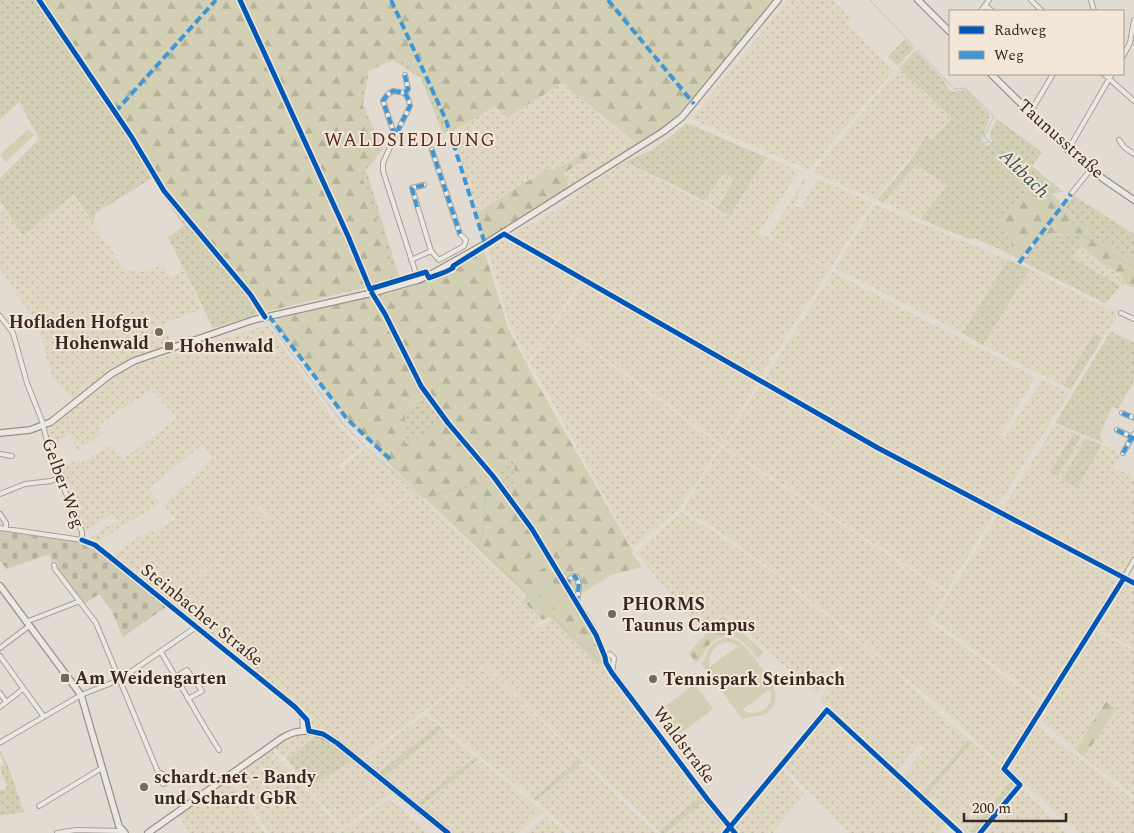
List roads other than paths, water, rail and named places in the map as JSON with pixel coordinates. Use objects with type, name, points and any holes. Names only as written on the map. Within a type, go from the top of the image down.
[{"type":"main road","points":[[0,433],[30,430],[43,426],[65,412],[102,381],[134,361],[264,317],[372,293],[418,280],[485,244],[664,131],[682,117],[778,0]]},
{"type":"main road","points":[[918,0],[949,31]]},
{"type":"main road","name":"Taunusstraße","points":[[992,75],[1068,150],[1134,200]]},
{"type":"main road","points":[[0,586],[80,695],[119,826],[124,832]]},
{"type":"main road","points":[[148,833],[282,738],[292,733],[306,731],[323,734],[337,743],[448,833]]},
{"type":"street","points":[[1031,0],[1041,10]]},
{"type":"street","points":[[1124,54],[1130,43],[1134,20]]},
{"type":"street","points":[[405,75],[408,89],[405,93]]},
{"type":"street","points":[[1030,113],[1052,75]]},
{"type":"street","points":[[1106,75],[1134,101]]},
{"type":"street","points":[[1068,150],[1112,75]]},
{"type":"street","points":[[395,136],[383,101],[393,91],[405,93]]},
{"type":"street","points":[[405,93],[410,106],[383,163],[383,171],[418,280]]},
{"type":"street","points":[[1119,140],[1124,148],[1134,154]]},
{"type":"street","points":[[424,185],[412,188],[431,251],[439,260],[464,246],[466,240],[460,234],[432,150]]},
{"type":"street","points":[[1071,194],[1091,169]]},
{"type":"street","points":[[412,260],[431,251]]},
{"type":"street","points":[[1121,313],[1134,319]]},
{"type":"street","name":"Gelber Weg","points":[[0,316],[13,333],[27,383],[43,426],[48,448],[82,532],[82,540]]},
{"type":"street","points":[[1122,413],[1134,418]]},
{"type":"street","points":[[1117,430],[1133,437],[1123,453]]},
{"type":"street","points":[[0,454],[12,456]]},
{"type":"street","points":[[0,494],[25,484],[51,481],[59,478]]},
{"type":"street","points":[[0,514],[6,523],[6,529]]},
{"type":"street","name":"Steinbacher Straße","points":[[0,528],[82,540],[95,545],[295,707],[302,715],[306,731]]},
{"type":"street","points":[[1124,578],[1134,560]]},
{"type":"street","points":[[54,565],[55,569],[96,623],[158,772]]},
{"type":"street","name":"Waldstraße","points":[[577,602],[579,583],[576,576],[569,579],[567,587],[596,635],[606,663],[612,673],[735,833]]},
{"type":"street","points":[[0,648],[28,624],[80,601]]},
{"type":"street","points":[[1,742],[80,695],[119,680],[196,627]]},
{"type":"street","points":[[161,652],[219,750]]},
{"type":"street","name":"Waldstraße","points":[[605,657],[610,654],[614,658],[612,673]]},
{"type":"street","points":[[0,656],[44,717]]},
{"type":"street","points":[[176,677],[187,670],[202,691],[188,700]]},
{"type":"street","points":[[0,706],[24,689]]},
{"type":"street","points":[[0,693],[6,702]]},
{"type":"street","points":[[39,806],[102,768]]},
{"type":"street","points":[[725,833],[730,828]]},
{"type":"street","points":[[57,833],[76,830],[124,832]]},
{"type":"waterway","points":[[42,0],[95,81]]},
{"type":"waterway","name":"Altbach","points":[[870,0],[913,45]]},
{"type":"waterway","name":"Altbach","points":[[918,50],[954,89],[965,88],[994,116],[984,137],[1036,183],[1057,207]]},
{"type":"waterway","points":[[95,88],[167,201],[261,312]]},
{"type":"waterway","name":"Altbach","points":[[957,124],[984,143],[989,142]]},
{"type":"waterway","name":"Altbach","points":[[1062,211],[1072,221],[1076,231],[1134,268]]},
{"type":"waterway","points":[[269,322],[342,423],[364,445]]},
{"type":"waterway","points":[[367,448],[423,498],[428,496]]},
{"type":"waterway","points":[[482,467],[529,529]]},
{"type":"waterway","points":[[432,495],[480,484]]},
{"type":"waterway","points":[[480,541],[483,531],[485,491]]},
{"type":"waterway","points":[[531,532],[533,535],[530,538],[530,542],[542,547],[565,584]]},
{"type":"waterway","points":[[479,545],[478,547],[549,614]]},
{"type":"waterway","points":[[573,599],[576,604]]},
{"type":"waterway","points":[[577,607],[600,647]]},
{"type":"waterway","points":[[552,616],[602,663],[723,826]]},
{"type":"place","name":"Hofladen Hofgut Hohenwald","points":[[159,332]]},
{"type":"place","name":"Hohenwald","points":[[169,346]]},
{"type":"place","name":"PHORMS Taunus Campus","points":[[612,614]]},
{"type":"place","name":"Am Weidengarten","points":[[65,678]]},
{"type":"place","name":"Tennispark Steinbach","points":[[653,679]]},
{"type":"place","name":"schardt.net - Bandy und Schardt GbR","points":[[144,787]]},
{"type":"district","name":"WALDSIEDLUNG","points":[[410,140]]}]
